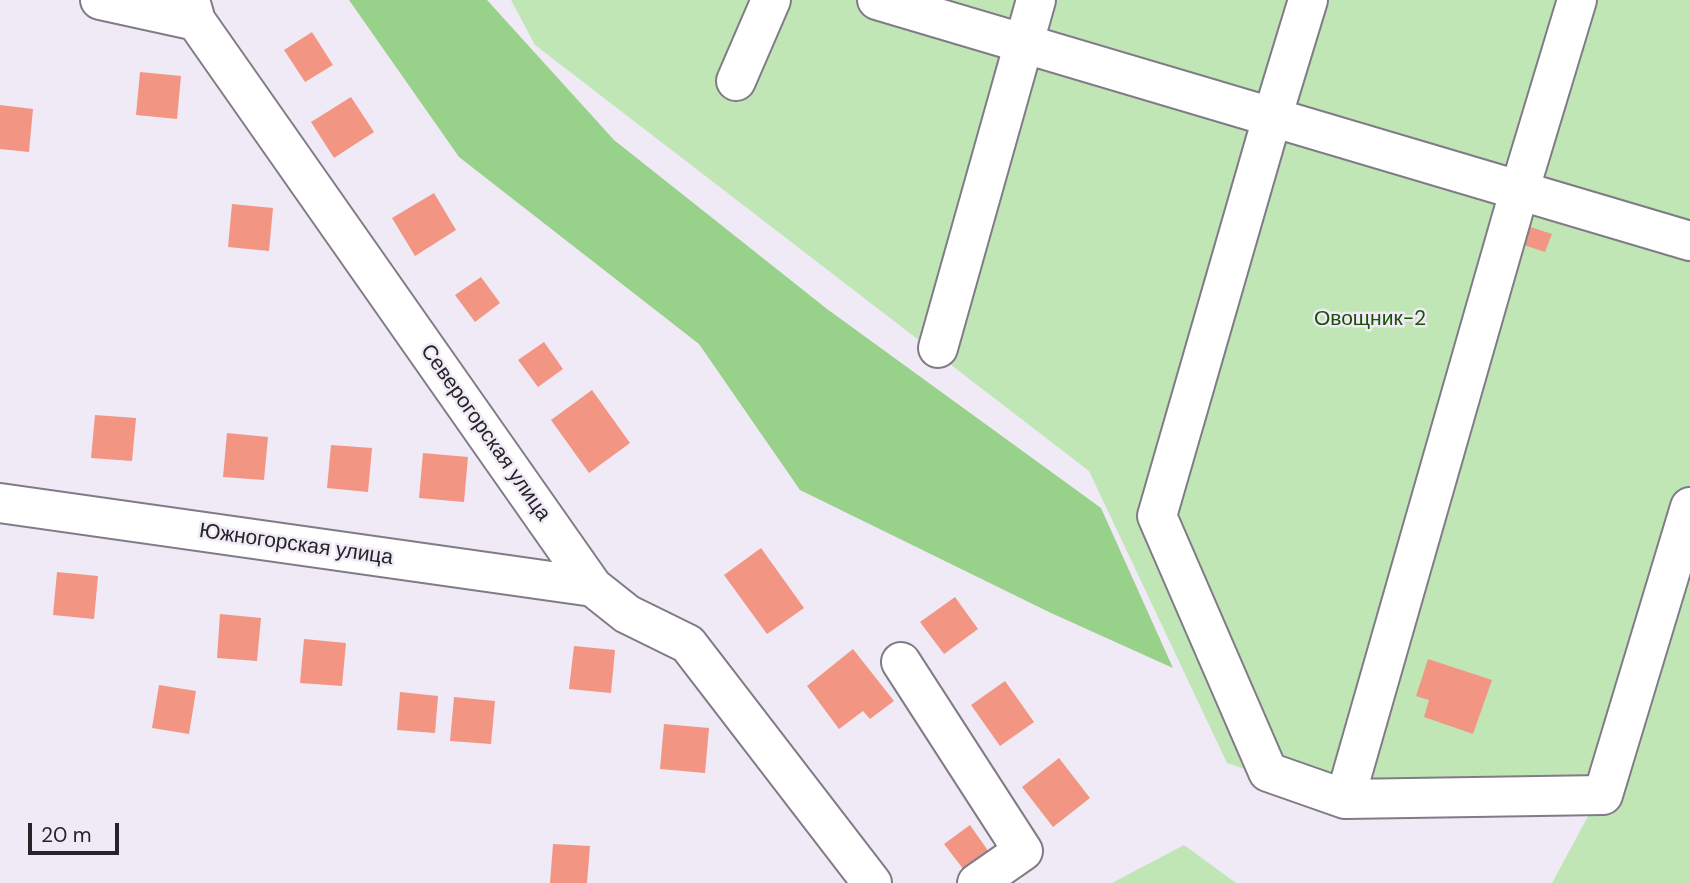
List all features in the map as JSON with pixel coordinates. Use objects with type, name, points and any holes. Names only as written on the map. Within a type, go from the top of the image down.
[{"type":"street","name":"Северогорская улица","points":[[100,0],[193,11],[593,587],[627,614],[688,644],[872,883]]},
{"type":"street","points":[[736,81],[771,0]]},
{"type":"street","points":[[877,0],[1690,241]]},
{"type":"street","points":[[938,348],[1036,0]]},
{"type":"street","points":[[1308,0],[1157,516],[1268,772],[1345,799],[1603,795],[1690,507]]},
{"type":"street","points":[[1345,799],[1519,192],[1577,0]]},
{"type":"street","name":"Южногорская улица","points":[[0,503],[593,587]]},
{"type":"street","points":[[901,662],[1023,851],[977,883]]},
{"type":"green space","points":[[349,0],[487,0],[614,140],[827,309],[1101,508],[1173,668],[1051,613],[800,490],[699,344],[459,157]]},
{"type":"green space","name":"Овощник-2","points":[[511,0],[1690,0],[1690,883],[1552,883],[1594,805],[1380,816],[1227,763],[1089,471],[535,45]]},
{"type":"green space","points":[[1184,845],[1236,883],[1112,883]]},
{"type":"building","points":[[312,32],[333,65],[305,82],[284,50]]},
{"type":"building","points":[[140,72],[181,76],[177,119],[136,115]]},
{"type":"building","points":[[351,97],[374,132],[334,158],[311,122]]},
{"type":"building","points":[[0,105],[33,109],[29,152],[0,149]]},
{"type":"building","points":[[434,193],[456,230],[415,256],[392,218]]},
{"type":"building","points":[[232,204],[273,208],[269,251],[228,247]]},
{"type":"building","points":[[1524,225],[1552,234],[1545,252],[1518,243]]},
{"type":"building","points":[[481,277],[500,303],[475,322],[455,295]]},
{"type":"building","points":[[544,342],[563,369],[538,387],[518,360]]},
{"type":"building","points":[[592,390],[630,443],[589,473],[551,420]]},
{"type":"building","points":[[95,415],[136,418],[132,461],[91,458]]},
{"type":"building","points":[[227,433],[268,437],[264,480],[223,477]]},
{"type":"building","points":[[331,445],[372,448],[368,492],[327,488]]},
{"type":"building","points":[[423,453],[468,457],[464,502],[419,498]]},
{"type":"building","points":[[761,548],[804,608],[767,634],[724,575]]},
{"type":"building","points":[[57,572],[98,576],[94,619],[53,615]]},
{"type":"building","points":[[955,597],[978,629],[944,654],[920,622]]},
{"type":"building","points":[[220,614],[261,618],[257,661],[217,658]]},
{"type":"building","points":[[304,639],[346,643],[342,686],[300,683]]},
{"type":"building","points":[[574,646],[615,650],[611,693],[569,689]]},
{"type":"building","points":[[853,649],[894,701],[870,719],[863,711],[839,729],[807,686]]},
{"type":"building","points":[[1428,659],[1492,680],[1473,734],[1424,717],[1429,700],[1416,696]]},
{"type":"building","points":[[1005,681],[1034,722],[1000,746],[971,705]]},
{"type":"building","points":[[159,685],[196,691],[189,734],[152,728]]},
{"type":"building","points":[[400,692],[438,696],[435,733],[397,730]]},
{"type":"building","points":[[454,697],[495,701],[491,744],[450,741]]},
{"type":"building","points":[[664,724],[709,728],[705,773],[660,769]]},
{"type":"building","points":[[1059,758],[1090,798],[1053,827],[1022,787]]},
{"type":"building","points":[[970,825],[989,852],[964,870],[944,844]]},
{"type":"building","points":[[553,844],[590,846],[587,883],[550,883]]}]
